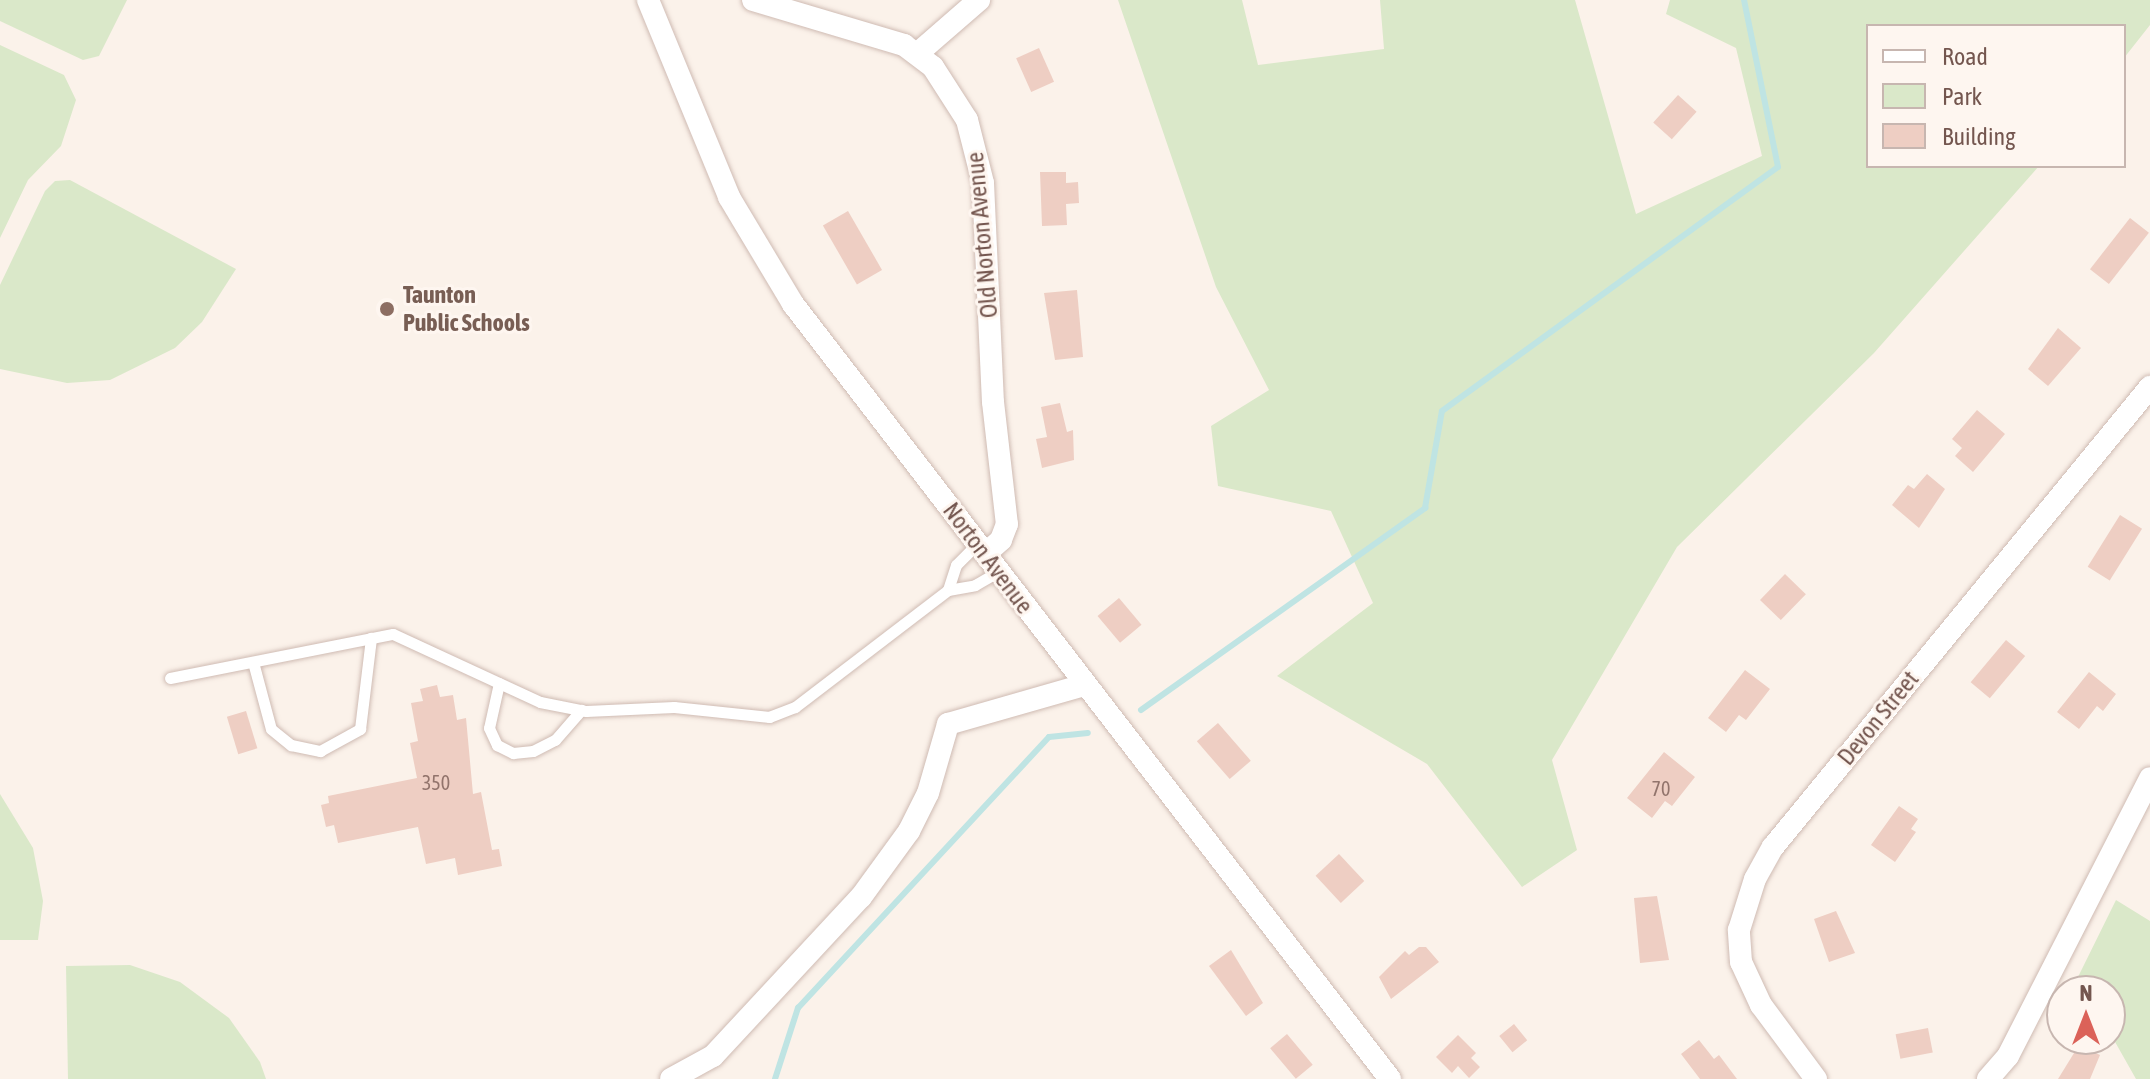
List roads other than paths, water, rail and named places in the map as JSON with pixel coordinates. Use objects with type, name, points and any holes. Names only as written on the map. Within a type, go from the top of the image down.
[{"type":"street","name":"Norton Avenue","points":[[648,0],[729,197],[774,277],[1084,685],[1390,1079]]},
{"type":"street","name":"Old Norton Avenue","points":[[753,0],[855,27],[918,53],[958,101],[981,172],[993,402],[1007,524],[1001,540],[988,556]]},
{"type":"street","points":[[918,53],[979,0]]},
{"type":"street","name":"Devon Street","points":[[1816,1079],[1761,1005],[1741,962],[1739,930],[1755,879],[1773,847],[2150,387]]},
{"type":"street","points":[[671,1079],[713,1056],[861,897],[909,831],[928,793],[948,724],[1084,685]]},
{"type":"street","points":[[1988,1079],[2008,1056],[2150,778]]},
{"type":"lane","points":[[948,590],[956,565],[988,556]]},
{"type":"lane","points":[[170,678],[393,634],[540,702],[581,710],[674,707],[769,717],[795,707],[948,590],[975,585],[988,556]]},
{"type":"lane","points":[[253,662],[271,729],[291,745],[320,751],[360,729],[371,638]]},
{"type":"lane","points":[[499,683],[489,728],[497,745],[513,753],[533,751],[555,740],[581,710]]},
{"type":"waterway","points":[[1141,710],[1425,508],[1442,411],[1778,167],[1744,0]]},
{"type":"waterway","points":[[775,1079],[798,1008],[1049,737],[1088,733]]},
{"type":"place","name":"Taunton Public Schools","points":[[387,309]]}]
